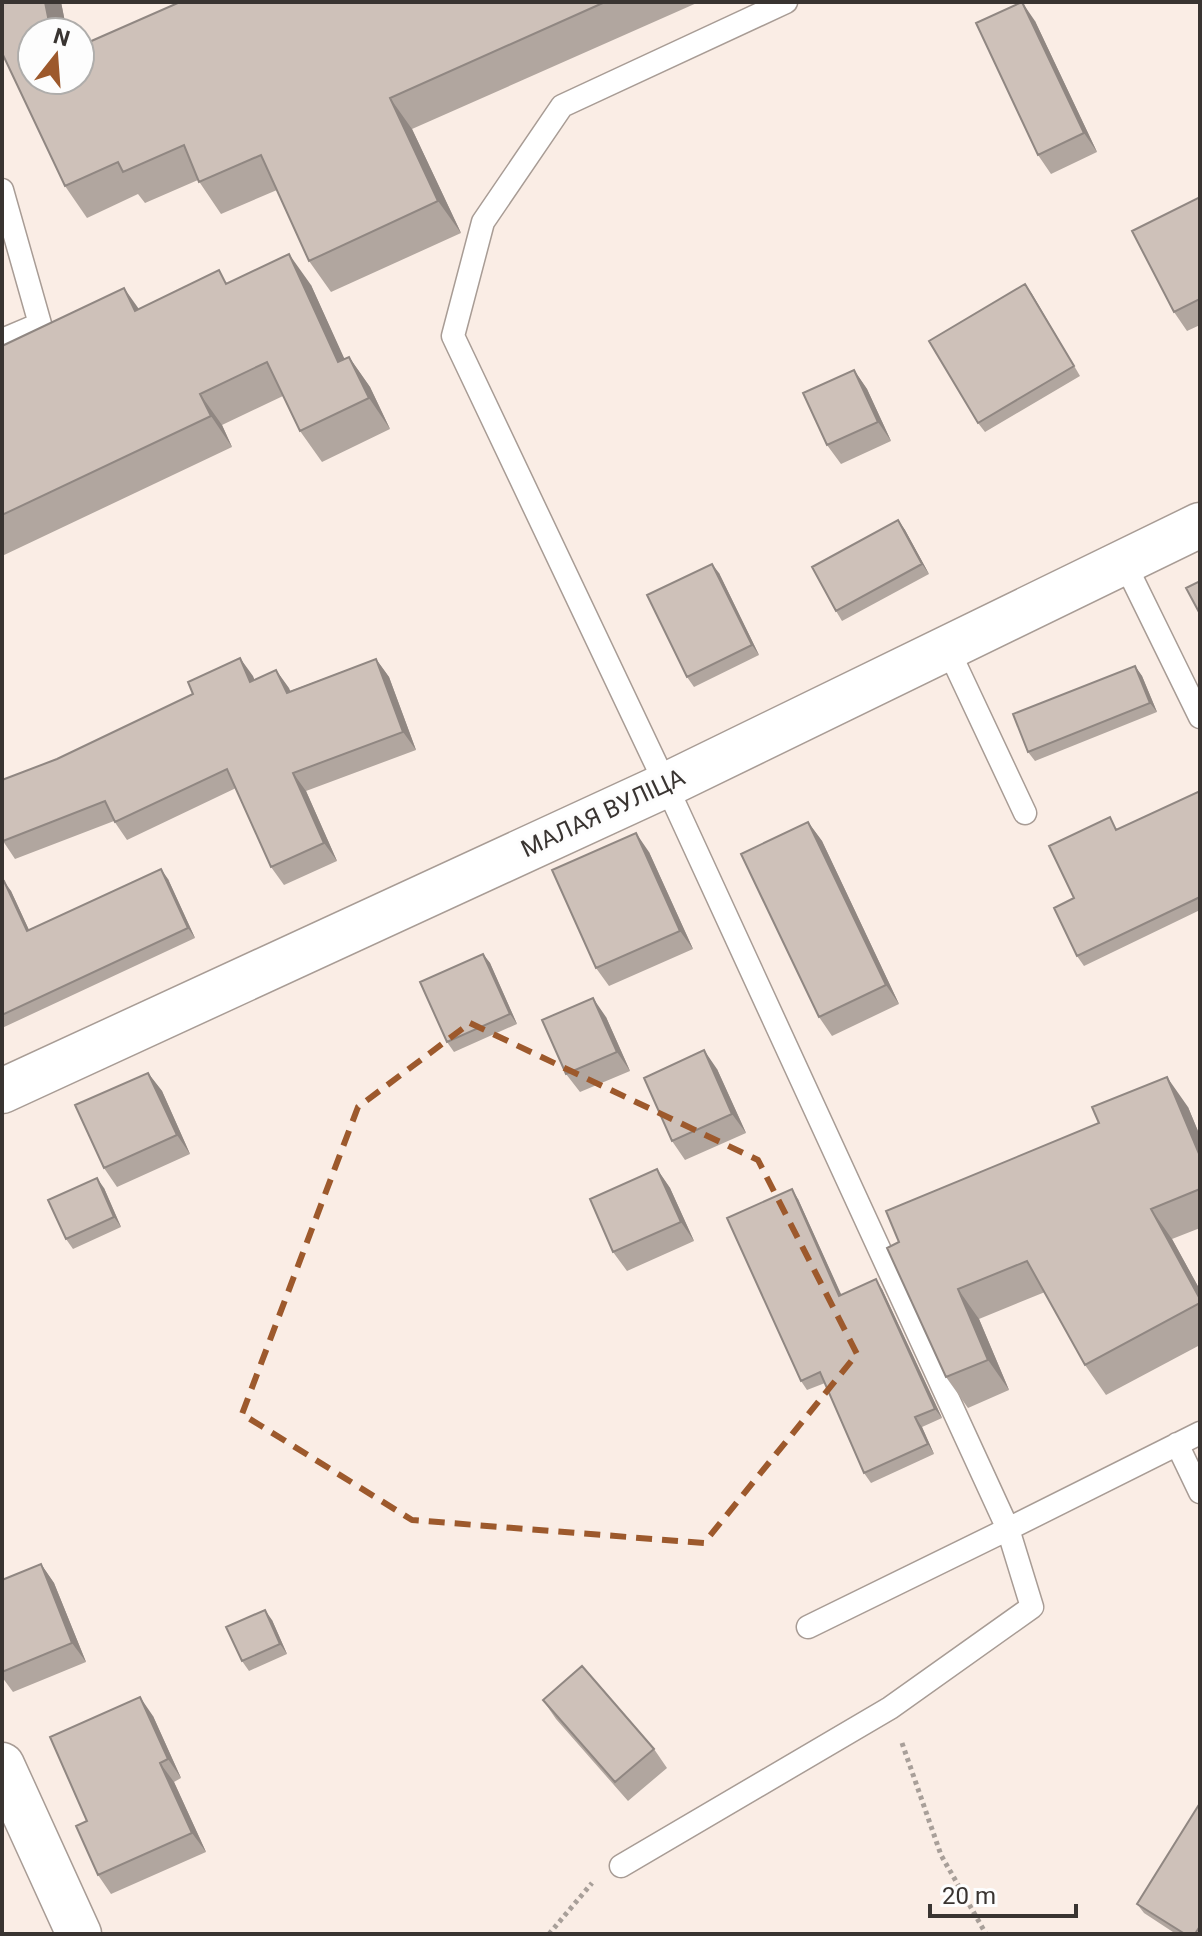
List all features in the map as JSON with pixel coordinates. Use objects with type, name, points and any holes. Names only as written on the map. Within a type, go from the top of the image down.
[{"type":"street","name":"МАЛАЯ ВУЛІЦА","points":[[2,1091],[666,785],[1200,525]]},
{"type":"street","points":[[2,1765],[79,1934]]},
{"type":"lane","points":[[621,1866],[890,1708],[1032,1607],[1008,1529],[666,785],[453,336],[483,222],[562,106],[786,2]]},
{"type":"lane","points":[[2,190],[40,324],[2,340]]},
{"type":"lane","points":[[1124,562],[1200,717]]},
{"type":"lane","points":[[947,647],[1025,813]]},
{"type":"lane","points":[[808,1627],[1200,1433]]},
{"type":"lane","points":[[1177,1444],[1200,1492]]},
{"type":"path","points":[[890,1708],[941,1855],[986,1934]]},
{"type":"path","points":[[549,1934],[588,1886],[621,1866]]},
{"type":"highlighted area","points":[[470,1023],[758,1160],[857,1354],[704,1543],[412,1520],[242,1414],[358,1107]]},
{"type":"building","points":[[2,2],[45,2],[48,16],[16,16],[16,82],[3,55]]},
{"type":"building","points":[[180,2],[605,2],[390,98],[438,201],[309,261],[261,155],[199,182],[184,145],[123,172],[118,162],[65,186],[22,96],[96,96],[96,39]]},
{"type":"building","points":[[1022,2],[1084,133],[1038,155],[976,23]]},
{"type":"building","points":[[1200,197],[1200,299],[1174,312],[1132,231]]},
{"type":"building","points":[[289,254],[338,362],[349,357],[369,398],[300,431],[267,362],[200,394],[211,416],[2,515],[2,346],[124,288],[135,311],[219,270],[226,284]]},
{"type":"building","points":[[1025,284],[1074,366],[978,423],[929,341]]},
{"type":"building","points":[[854,370],[878,422],[827,445],[803,393]]},
{"type":"building","points":[[898,520],[922,564],[836,611],[812,567]]},
{"type":"building","points":[[712,564],[752,645],[687,677],[647,595]]},
{"type":"building","points":[[1200,581],[1200,614],[1186,588]]},
{"type":"building","points":[[240,658],[250,682],[276,670],[287,693],[376,659],[403,732],[293,773],[324,843],[271,867],[227,769],[115,822],[105,801],[3,841],[2,780],[57,759],[193,694],[188,682]]},
{"type":"building","points":[[1135,666],[1150,703],[1028,752],[1013,714]]},
{"type":"building","points":[[1200,791],[1200,897],[1077,956],[1054,908],[1074,898],[1049,846],[1110,817],[1116,830]]},
{"type":"building","points":[[808,822],[886,985],[819,1017],[741,854]]},
{"type":"building","points":[[636,833],[680,931],[596,968],[552,870]]},
{"type":"building","points":[[161,869],[188,928],[2,1015],[2,882],[27,931]]},
{"type":"building","points":[[483,954],[510,1014],[447,1042],[420,982]]},
{"type":"building","points":[[593,998],[617,1052],[566,1074],[542,1020]]},
{"type":"building","points":[[704,1050],[732,1114],[672,1141],[644,1078]]},
{"type":"building","points":[[148,1073],[177,1135],[104,1168],[75,1105]]},
{"type":"building","points":[[1167,1077],[1200,1156],[1200,1189],[1151,1209],[1200,1303],[1085,1365],[1027,1261],[958,1289],[988,1360],[946,1377],[887,1248],[899,1242],[886,1211],[1099,1123],[1092,1107]]},
{"type":"building","points":[[657,1169],[681,1222],[613,1252],[590,1199]]},
{"type":"building","points":[[97,1178],[114,1217],[66,1239],[48,1200]]},
{"type":"building","points":[[792,1189],[839,1296],[876,1279],[935,1409],[915,1417],[928,1444],[864,1473],[820,1372],[801,1381],[727,1218]]},
{"type":"building","points":[[41,1564],[72,1643],[2,1672],[2,1580]]},
{"type":"building","points":[[265,1610],[280,1644],[242,1661],[226,1627]]},
{"type":"building","points":[[582,1666],[654,1749],[615,1782],[543,1700]]},
{"type":"building","points":[[140,1697],[168,1759],[160,1763],[192,1833],[98,1875],[76,1826],[87,1821],[50,1737]]},
{"type":"building","points":[[1200,1803],[1200,1926],[1195,1934],[1185,1934],[1137,1904]]}]
